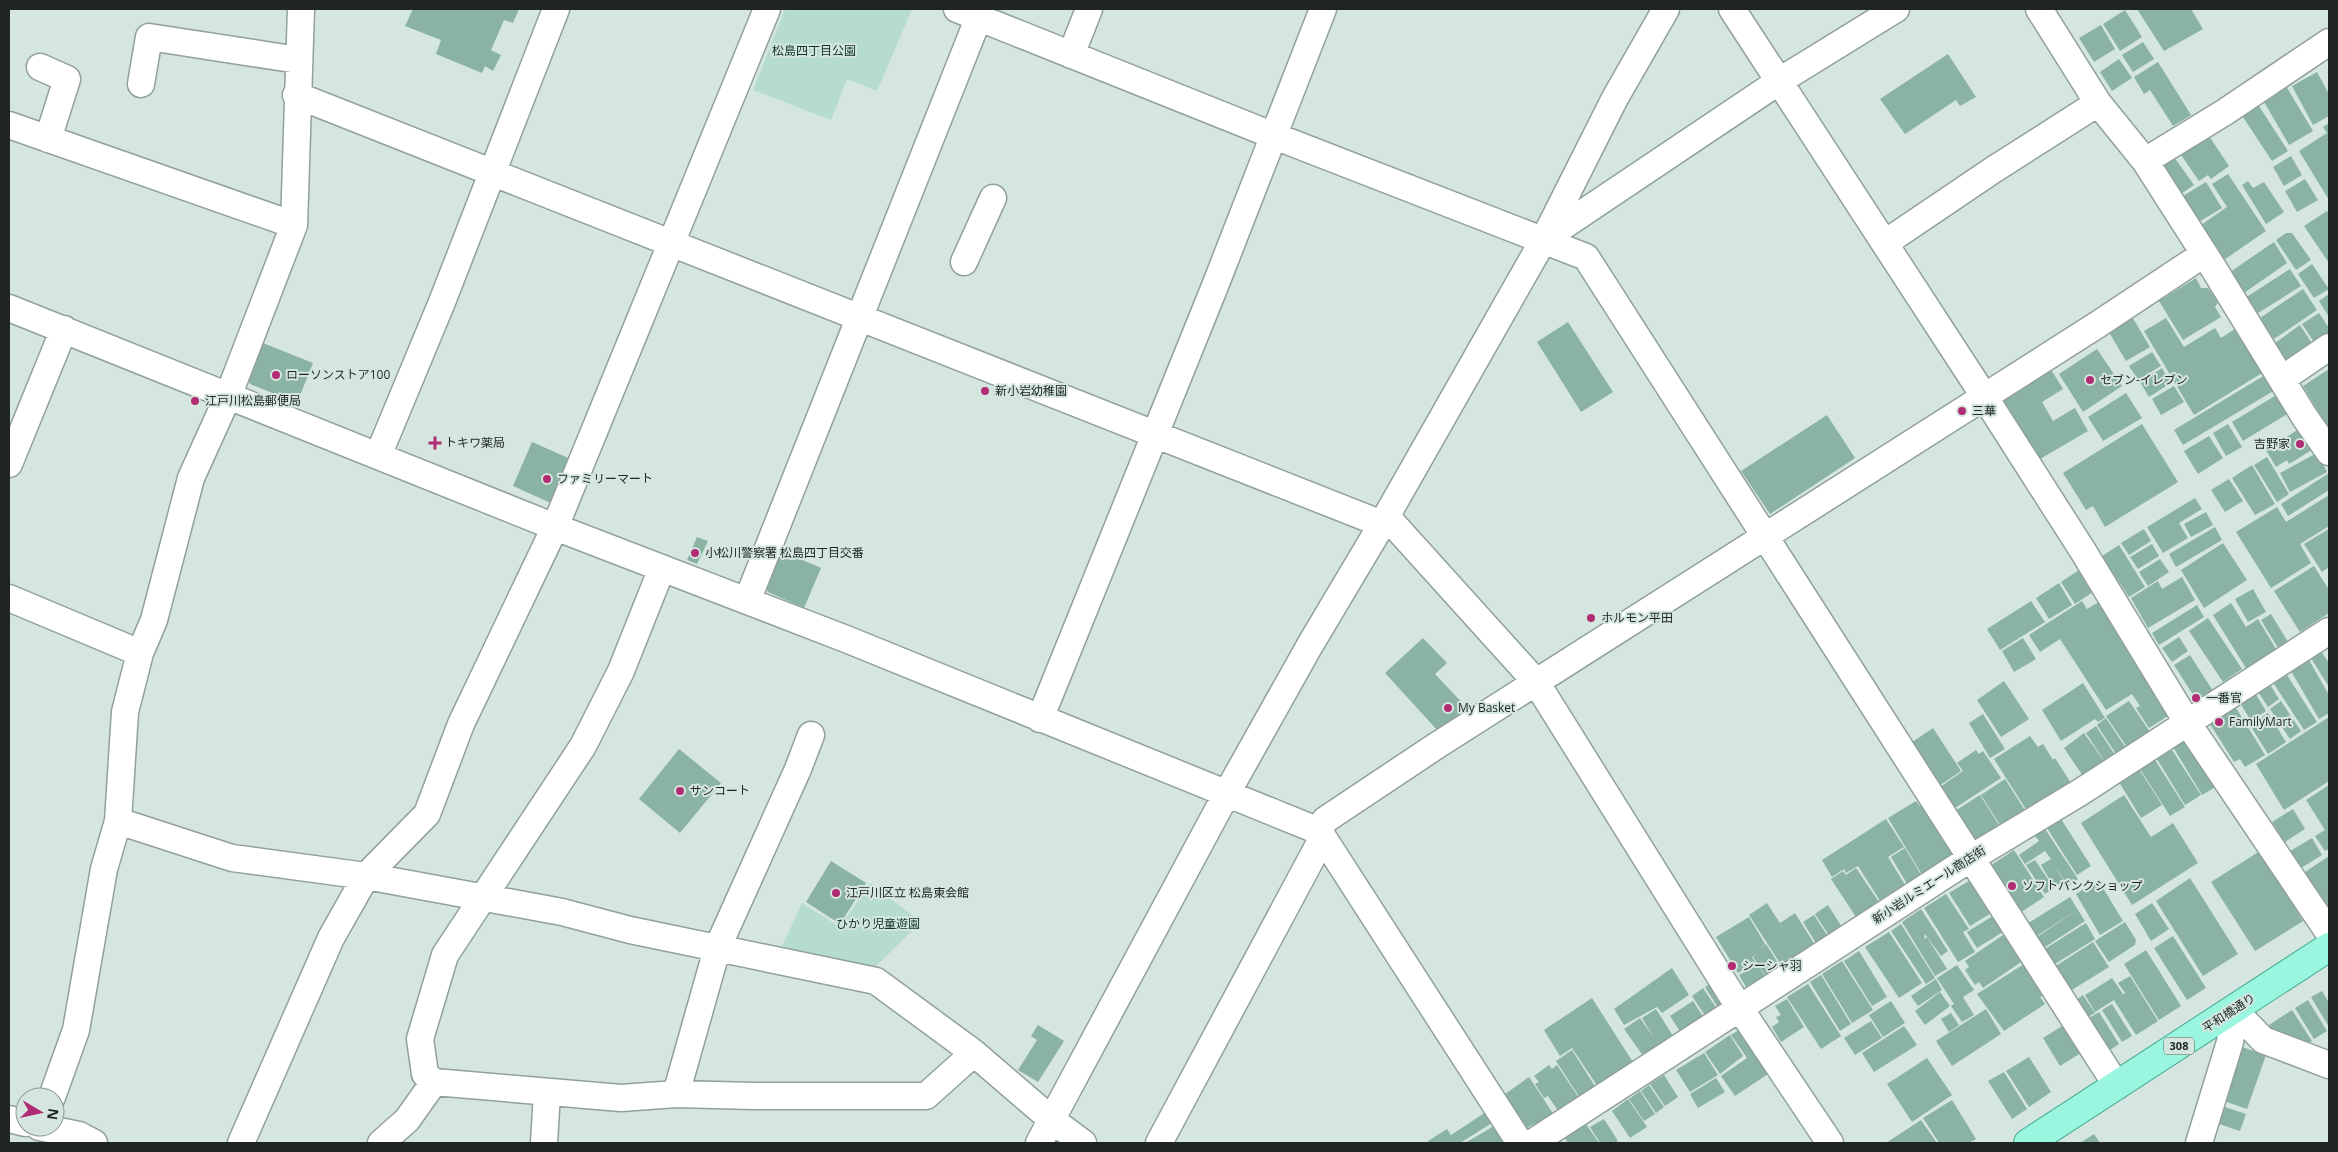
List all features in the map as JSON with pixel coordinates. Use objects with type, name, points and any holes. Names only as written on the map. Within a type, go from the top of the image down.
[{"type":"main road","name":"平和橋通り","points":[[2028,1143],[2329,947]]},
{"type":"street","points":[[56,1087],[76,1030],[104,868],[118,821],[125,712],[140,653],[154,620],[192,478],[229,394],[294,225],[296,95],[300,9]]},
{"type":"street","points":[[378,456],[442,302],[556,9]]},
{"type":"street","points":[[241,1143],[331,938],[366,876],[427,814],[461,724],[555,527],[767,9]]},
{"type":"street","points":[[1071,54],[1089,9]]},
{"type":"street","points":[[1040,719],[1216,286],[1272,136],[1323,9]]},
{"type":"street","points":[[1039,1143],[1227,794],[1310,645],[1385,520],[1544,239],[1615,98],[1666,9]]},
{"type":"street","points":[[1732,9],[1780,80],[2083,551],[2187,722],[2329,933]]},
{"type":"street","points":[[1544,239],[1780,80],[1896,9]]},
{"type":"street","points":[[2039,9],[2098,103],[2145,161],[2304,416],[2329,452]]},
{"type":"street","points":[[747,601],[860,318],[973,12],[1272,136],[1544,239],[1586,257],[2117,1086]]},
{"type":"street","points":[[141,84],[149,36],[298,60]]},
{"type":"street","points":[[2145,161],[2225,112],[2329,42]]},
{"type":"street","points":[[40,67],[67,79],[48,139]]},
{"type":"street","points":[[296,95],[1155,434],[1385,520],[1536,682],[1739,1007],[1830,1143]]},
{"type":"street","points":[[1885,243],[1993,170],[2098,103]]},
{"type":"street","points":[[9,125],[294,225]]},
{"type":"street","points":[[964,262],[993,198]]},
{"type":"street","points":[[1159,1143],[1321,834],[1325,820],[1436,746],[2204,254]]},
{"type":"street","points":[[9,308],[229,394],[555,527],[747,601],[1227,794],[1321,834],[1520,1143]]},
{"type":"street","points":[[9,464],[64,329]]},
{"type":"street","points":[[2282,380],[2329,347]]},
{"type":"street","points":[[662,568],[621,670],[583,746],[545,806],[481,897],[445,955],[420,1039],[425,1074],[434,1082],[621,1098],[676,1094],[926,1096],[974,1054]]},
{"type":"street","points":[[9,598],[140,653]]},
{"type":"street","name":"新小岩ルミエール商店街","points":[[1532,1143],[1739,1007],[1971,858],[2079,793],[2329,631]]},
{"type":"street","points":[[676,1094],[717,949],[811,735]]},
{"type":"street","points":[[118,821],[232,858],[366,876],[562,912],[630,930],[717,949],[861,976],[876,981],[974,1054],[1052,1120],[1083,1143]]},
{"type":"street","points":[[2234,1010],[2263,1040],[2329,1065]]},
{"type":"street","points":[[2199,1143],[2230,1042],[2234,1010]]},
{"type":"street","points":[[381,1143],[407,1120],[434,1082]]},
{"type":"street","points":[[544,1143],[547,1093]]},
{"type":"street","points":[[65,1135],[84,1141]]},
{"type":"green space","name":"松島四丁目公園","points":[[785,9],[912,9],[877,91],[847,79],[831,120],[753,90]]},
{"type":"green space","name":"ひかり児童遊園","points":[[870,883],[921,922],[874,968],[779,953],[802,903],[840,927]]},
{"type":"building","points":[[413,9],[519,9],[513,23],[504,20],[491,50],[501,55],[493,71],[485,66],[482,73],[436,54],[441,40],[405,26]]},
{"type":"building","points":[[2137,9],[2191,9],[2203,29],[2164,51]]},
{"type":"building","points":[[2125,10],[2142,37],[2120,51],[2103,24]]},
{"type":"building","points":[[2101,25],[2115,49],[2094,62],[2079,38]]},
{"type":"building","points":[[2143,42],[2154,59],[2133,72],[2122,55]]},
{"type":"building","points":[[1948,54],[1976,97],[1960,106],[1956,100],[1905,134],[1880,99]]},
{"type":"building","points":[[2119,59],[2132,78],[2112,91],[2100,72]]},
{"type":"building","points":[[2158,62],[2191,115],[2173,126],[2150,90],[2144,94],[2134,77]]},
{"type":"building","points":[[2317,72],[2329,94],[2329,116],[2313,125],[2292,86]]},
{"type":"building","points":[[2286,86],[2313,131],[2289,145],[2263,100]]},
{"type":"building","points":[[2257,103],[2288,151],[2272,161],[2241,114]]},
{"type":"building","points":[[2329,123],[2329,200],[2299,151],[2327,133],[2323,127]]},
{"type":"building","points":[[2209,136],[2229,166],[2211,179],[2208,175],[2199,181],[2181,155]]},
{"type":"building","points":[[2291,156],[2302,175],[2284,186],[2273,167]]},
{"type":"building","points":[[2174,157],[2194,185],[2178,196],[2158,168]]},
{"type":"building","points":[[2228,174],[2266,231],[2221,262],[2198,227],[2227,207],[2212,184]]},
{"type":"building","points":[[2305,179],[2318,200],[2297,212],[2285,191]]},
{"type":"building","points":[[2248,181],[2253,188],[2264,182],[2284,212],[2266,224],[2242,185]]},
{"type":"building","points":[[2206,182],[2222,208],[2197,223],[2181,197]]},
{"type":"building","points":[[2327,211],[2329,214],[2329,263],[2304,226]]},
{"type":"building","points":[[2286,233],[2292,233],[2311,260],[2296,270],[2276,240]]},
{"type":"building","points":[[2274,242],[2287,263],[2244,293],[2230,272]]},
{"type":"building","points":[[2312,264],[2329,289],[2314,298],[2298,274]]},
{"type":"building","points":[[2290,269],[2301,286],[2255,315],[2245,298]]},
{"type":"building","points":[[2196,278],[2201,288],[2208,288],[2218,302],[2215,307],[2221,317],[2183,340],[2159,301]]},
{"type":"building","points":[[2303,289],[2317,310],[2274,339],[2260,318]]},
{"type":"building","points":[[2329,294],[2329,317],[2319,301]]},
{"type":"building","points":[[2319,313],[2329,328],[2329,337],[2316,345],[2302,324]]},
{"type":"building","points":[[2131,315],[2150,347],[2126,361],[2107,329]]},
{"type":"building","points":[[2166,318],[2184,347],[2215,328],[2221,338],[2235,329],[2262,373],[2194,415],[2144,331]]},
{"type":"building","points":[[1568,322],[1613,392],[1581,412],[1537,342]]},
{"type":"building","points":[[2300,325],[2313,345],[2289,363],[2275,343]]},
{"type":"building","points":[[263,343],[313,363],[297,403],[250,384],[249,380]]},
{"type":"building","name":"セブン-イレブン","points":[[2097,349],[2122,386],[2083,412],[2059,374]]},
{"type":"building","points":[[2152,352],[2161,366],[2138,380],[2129,366]]},
{"type":"building","points":[[2047,363],[2063,389],[2042,402],[2053,421],[2075,408],[2088,431],[2035,462],[1995,396]]},
{"type":"building","points":[[2162,368],[2171,383],[2149,397],[2140,382]]},
{"type":"building","points":[[2329,369],[2329,429],[2303,386]]},
{"type":"building","points":[[2265,375],[2275,390],[2183,445],[2174,430]]},
{"type":"building","points":[[2174,386],[2184,402],[2161,415],[2152,399]]},
{"type":"building","points":[[2126,393],[2142,418],[2103,441],[2088,417]]},
{"type":"building","points":[[2278,394],[2289,413],[2243,441],[2232,422]]},
{"type":"building","points":[[1827,415],[1855,458],[1770,514],[1741,471]]},
{"type":"building","points":[[2142,424],[2178,482],[2105,527],[2093,506],[2086,510],[2063,473]]},
{"type":"building","points":[[2228,424],[2242,447],[2226,456],[2213,433]]},
{"type":"building","points":[[2302,427],[2315,448],[2289,464],[2287,460],[2276,467],[2266,450]]},
{"type":"building","points":[[2209,436],[2223,458],[2198,474],[2184,451]]},
{"type":"building","points":[[532,442],[573,460],[553,504],[513,486]]},
{"type":"building","points":[[2317,453],[2327,472],[2290,492],[2280,473]]},
{"type":"building","points":[[2267,457],[2289,494],[2277,502],[2254,465]]},
{"type":"building","points":[[2252,465],[2275,504],[2255,515],[2232,478]]},
{"type":"building","points":[[2329,473],[2329,490],[2288,516],[2281,504]]},
{"type":"building","points":[[2229,479],[2243,501],[2225,512],[2211,490]]},
{"type":"building","points":[[2329,495],[2329,526],[2300,544],[2311,563],[2271,588],[2236,532],[2277,507],[2286,522]]},
{"type":"building","points":[[2195,498],[2202,509],[2179,523],[2188,538],[2163,553],[2147,527]]},
{"type":"building","points":[[2206,512],[2213,525],[2191,537],[2184,524]]},
{"type":"building","points":[[2215,527],[2222,540],[2176,567],[2169,554]]},
{"type":"building","points":[[2144,529],[2151,541],[2129,555],[2121,543]]},
{"type":"building","points":[[2329,529],[2329,567],[2322,572],[2304,544]]},
{"type":"building","points":[[697,537],[708,541],[697,564],[687,560]]},
{"type":"building","points":[[2223,543],[2247,580],[2204,608],[2181,570]]},
{"type":"building","points":[[2152,544],[2159,556],[2138,569],[2130,557]]},
{"type":"building","points":[[2119,545],[2145,587],[2129,597],[2102,556]]},
{"type":"building","points":[[779,550],[821,568],[804,608],[768,592],[764,585]]},
{"type":"building","points":[[2160,559],[2169,572],[2148,586],[2139,572]]},
{"type":"building","points":[[2314,566],[2329,590],[2329,613],[2300,632],[2274,591]]},
{"type":"building","points":[[2082,568],[2096,590],[2075,604],[2061,582]]},
{"type":"building","points":[[2182,577],[2195,600],[2148,628],[2131,598],[2158,581],[2162,589]]},
{"type":"building","points":[[2059,583],[2072,605],[2049,619],[2036,598]]},
{"type":"building","points":[[2253,589],[2266,612],[2248,622],[2235,599]]},
{"type":"building","points":[[2031,601],[2045,622],[2000,650],[1987,629]]},
{"type":"building","points":[[2082,601],[2087,609],[2099,602],[2171,714],[2149,728],[2136,708],[2140,706],[2132,694],[2106,710],[2060,639],[2040,652],[2029,635]]},
{"type":"building","points":[[2231,603],[2246,627],[2258,619],[2276,649],[2246,668],[2213,615]]},
{"type":"building","points":[[2197,605],[2204,617],[2159,645],[2152,633]]},
{"type":"building","points":[[2271,614],[2288,642],[2278,648],[2261,620]]},
{"type":"building","points":[[2208,618],[2242,669],[2223,682],[2189,631]]},
{"type":"building","points":[[2179,637],[2188,651],[2172,662],[2162,648]]},
{"type":"building","points":[[1423,638],[1447,663],[1435,674],[1469,710],[1439,732],[1385,673]]},
{"type":"building","points":[[2023,638],[2036,659],[2014,672],[2002,651]]},
{"type":"building","points":[[2321,651],[2329,663],[2329,687],[2311,658]]},
{"type":"building","points":[[2190,655],[2213,691],[2197,701],[2174,665]]},
{"type":"building","points":[[2309,660],[2329,695],[2329,713],[2319,719],[2291,671]]},
{"type":"building","points":[[2287,675],[2317,722],[2304,730],[2274,684]]},
{"type":"building","points":[[2004,681],[2029,719],[2001,737],[1977,700]]},
{"type":"building","points":[[2083,683],[2105,718],[2098,722],[2095,719],[2061,741],[2042,710]]},
{"type":"building","points":[[2269,683],[2279,699],[2268,707],[2257,690]]},
{"type":"building","points":[[2255,693],[2266,711],[2251,721],[2240,703]]},
{"type":"building","points":[[2129,701],[2150,732],[2127,747],[2106,716]]},
{"type":"building","points":[[2281,701],[2301,731],[2290,739],[2270,709]]},
{"type":"building","points":[[2236,708],[2265,755],[2245,767],[2240,759],[2234,762],[2210,724]]},
{"type":"building","points":[[2268,713],[2286,742],[2268,754],[2250,725]]},
{"type":"building","points":[[1983,714],[2005,749],[1990,758],[1969,723]]},
{"type":"building","points":[[2329,717],[2329,781],[2284,810],[2256,764]]},
{"type":"building","points":[[2106,718],[2126,748],[2116,754],[2097,725]]},
{"type":"building","points":[[2096,726],[2115,755],[2105,762],[2086,733]]},
{"type":"building","points":[[1933,728],[1961,771],[1939,786],[1911,743]]},
{"type":"building","points":[[2084,733],[2104,761],[2083,776],[2064,748]]},
{"type":"building","points":[[2030,736],[2038,747],[2043,744],[2053,760],[2055,758],[2071,783],[2027,811],[1994,759]]},
{"type":"building","points":[[2190,737],[2219,785],[2202,795],[2173,747]]},
{"type":"building","name":"サンコート","points":[[679,749],[721,783],[680,833],[639,799]]},
{"type":"building","points":[[1976,750],[1979,754],[1983,751],[2001,778],[1955,808],[1940,787],[1963,771],[1957,763]]},
{"type":"building","points":[[2172,750],[2201,795],[2185,805],[2157,759]]},
{"type":"building","points":[[2155,760],[2185,807],[2170,816],[2140,769]]},
{"type":"building","points":[[2139,769],[2162,805],[2141,818],[2119,782]]},
{"type":"building","points":[[2005,779],[2026,812],[2002,828],[1981,795]]},
{"type":"building","points":[[2329,785],[2329,849],[2325,851],[2315,836],[2325,830],[2306,800]]},
{"type":"building","points":[[1980,795],[2001,828],[1976,844],[1955,811]]},
{"type":"building","points":[[2124,795],[2151,837],[2173,823],[2198,863],[2132,905],[2081,823]]},
{"type":"building","points":[[1916,801],[1920,806],[1925,803],[1960,856],[1924,878],[1888,818]]},
{"type":"building","points":[[2293,809],[2305,829],[2285,842],[2272,822]]},
{"type":"building","points":[[1886,819],[1904,847],[1888,857],[1907,888],[1882,904],[1858,866],[1846,873],[1844,869],[1832,877],[1822,860]]},
{"type":"building","points":[[2061,819],[2091,866],[2077,875],[2047,828]]},
{"type":"building","points":[[2045,829],[2078,879],[2068,886],[2052,861],[2064,881],[2054,887],[2041,865],[2051,859],[2045,851],[2025,864],[2019,855],[2039,841],[2035,836]]},
{"type":"building","points":[[2312,838],[2322,855],[2298,870],[2287,853]]},
{"type":"building","points":[[1905,848],[1923,878],[1909,887],[1891,857]]},
{"type":"building","points":[[2014,850],[2044,897],[2020,913],[1990,866]]},
{"type":"building","points":[[2260,851],[2303,921],[2255,951],[2211,882]]},
{"type":"building","points":[[2329,856],[2329,908],[2322,906],[2302,874]]},
{"type":"building","points":[[2035,860],[2054,888],[2045,894],[2026,865]]},
{"type":"building","name":"江戸川区立 松島東会館","points":[[831,861],[866,883],[840,924],[806,902]]},
{"type":"building","points":[[1856,868],[1881,905],[1858,920],[1831,879],[1843,871],[1846,875]]},
{"type":"building","points":[[2190,878],[2238,954],[2203,976],[2156,901]]},
{"type":"building","points":[[1972,879],[1993,912],[1970,926],[1949,893]]},
{"type":"building","points":[[2095,882],[2100,883],[2123,921],[2100,935],[2076,894]]},
{"type":"building","points":[[1946,894],[1969,929],[1963,932],[1975,952],[1958,962],[1924,908]]},
{"type":"building","points":[[2070,897],[2078,910],[2033,938],[2025,925]]},
{"type":"building","points":[[1767,903],[1803,959],[1785,971],[1749,915]]},
{"type":"building","points":[[2152,903],[2169,929],[2151,941],[2135,914]]},
{"type":"building","points":[[1828,905],[1845,932],[1832,940],[1815,914]]},
{"type":"building","points":[[1921,909],[1948,951],[1941,956],[1925,934],[1924,939],[1927,937],[1947,969],[1935,976],[1902,922]]},
{"type":"building","points":[[2078,910],[2085,921],[2042,949],[2035,938]]},
{"type":"building","points":[[1795,913],[1818,950],[1803,959],[1780,923]]},
{"type":"building","points":[[1996,914],[2006,930],[1977,948],[1967,932]]},
{"type":"building","points":[[1814,915],[1831,941],[1819,948],[1803,922]]},
{"type":"building","points":[[1749,917],[1765,944],[1758,949],[1766,944],[1783,971],[1769,981],[1753,957],[1760,952],[1752,957],[1755,962],[1738,973],[1716,937]]},
{"type":"building","points":[[2125,922],[2136,940],[2135,945],[2109,962],[2095,941]]},
{"type":"building","points":[[2086,923],[2095,939],[2050,967],[2040,952]]},
{"type":"building","points":[[1901,924],[1935,978],[1926,984],[1891,931]]},
{"type":"building","points":[[1889,932],[1922,983],[1899,998],[1865,947]]},
{"type":"building","points":[[2006,933],[2024,960],[1983,988],[1979,982],[1975,985],[1965,970],[1969,967],[1965,961]]},
{"type":"building","points":[[2173,936],[2206,988],[2187,1000],[2154,948]]},
{"type":"building","points":[[2093,942],[2109,967],[2067,993],[2051,969]]},
{"type":"building","points":[[2146,950],[2181,1006],[2159,1020],[2124,964]]},
{"type":"building","points":[[1859,951],[1887,997],[1872,1006],[1844,961]]},
{"type":"building","points":[[1842,961],[1873,1010],[1852,1023],[1822,974]]},
{"type":"building","points":[[2024,964],[2044,995],[2040,997],[2045,1004],[2004,1031],[1977,994]]},
{"type":"building","points":[[1758,965],[1769,983],[1750,994],[1739,975]]},
{"type":"building","points":[[1957,965],[1974,990],[1963,997],[1974,1015],[1962,1022],[1951,1006],[1954,1004],[1937,978]]},
{"type":"building","points":[[1672,968],[1689,995],[1662,1013],[1657,1007],[1624,1025],[1614,1009]]},
{"type":"building","points":[[1821,975],[1851,1024],[1840,1031],[1810,982]]},
{"type":"building","points":[[2130,976],[2158,1021],[2136,1035],[2114,1000],[2095,1012],[2085,995],[2112,978],[2123,994],[2116,999],[2125,993],[2118,983]]},
{"type":"building","points":[[1936,979],[1942,990],[1918,1006],[1911,996]]},
{"type":"building","points":[[1716,980],[1731,1004],[1720,1011],[1705,987]]},
{"type":"building","points":[[1808,984],[1841,1036],[1821,1049],[1787,997]]},
{"type":"building","points":[[1703,988],[1719,1012],[1708,1020],[1692,996]]},
{"type":"building","points":[[2322,991],[2329,1003],[2329,1027],[2311,997]]},
{"type":"building","points":[[1940,992],[1950,1006],[1925,1025],[1915,1011]]},
{"type":"building","points":[[2083,995],[2095,1013],[2086,1018],[2075,1001]]},
{"type":"building","points":[[1592,998],[1636,1067],[1600,1090],[1572,1048],[1560,1056],[1544,1030]]},
{"type":"building","points":[[1787,999],[1804,1027],[1781,1042],[1772,1027],[1779,1022],[1776,1017],[1781,1015],[1775,1006]]},
{"type":"building","points":[[2308,1000],[2327,1031],[2314,1039],[2295,1008]]},
{"type":"building","points":[[1693,1001],[1706,1021],[1683,1036],[1670,1016]]},
{"type":"building","points":[[1891,1001],[1905,1023],[1883,1037],[1869,1015]]},
{"type":"building","points":[[2112,1004],[2132,1036],[2122,1042],[2102,1010]]},
{"type":"building","points":[[1656,1009],[1675,1039],[1646,1060],[1624,1029],[1640,1018],[1654,1038],[1642,1018]]},
{"type":"building","points":[[1986,1009],[2001,1034],[1952,1066],[1936,1041]]},
{"type":"building","points":[[2292,1010],[2312,1041],[2301,1047],[2277,1036],[2269,1025]]},
{"type":"building","points":[[2099,1012],[2119,1044],[2107,1052],[2086,1020]]},
{"type":"building","points":[[1951,1013],[1959,1025],[1949,1032],[1941,1019]]},
{"type":"building","points":[[1871,1021],[1882,1038],[1855,1055],[1844,1038]]},
{"type":"building","points":[[2067,1023],[2084,1051],[2060,1066],[2043,1038]]},
{"type":"building","points":[[1038,1025],[1064,1041],[1038,1082],[1018,1070],[1037,1040],[1031,1036]]},
{"type":"building","points":[[1745,1026],[1774,1070],[1735,1096],[1721,1076],[1747,1058],[1731,1035]]},
{"type":"building","points":[[1904,1026],[1917,1045],[1874,1072],[1862,1053]]},
{"type":"building","points":[[1730,1035],[1743,1056],[1720,1074],[1705,1052]]},
{"type":"building","points":[[2242,1047],[2266,1055],[2247,1109],[2224,1101]]},
{"type":"building","points":[[1572,1050],[1598,1091],[1582,1101],[1556,1061]]},
{"type":"building","points":[[1704,1053],[1718,1075],[1690,1092],[1676,1070]]},
{"type":"building","points":[[2029,1057],[2051,1092],[2029,1107],[2006,1071]]},
{"type":"building","points":[[1927,1058],[1952,1095],[1912,1122],[1887,1084]]},
{"type":"building","points":[[1549,1065],[1552,1069],[1557,1065],[1581,1101],[1561,1115],[1548,1096],[1544,1098],[1535,1084],[1539,1082],[1534,1076]]},
{"type":"building","points":[[2004,1072],[2027,1109],[2012,1119],[1988,1081]]},
{"type":"building","points":[[1664,1075],[1678,1097],[1665,1106],[1650,1084]]},
{"type":"building","points":[[1529,1077],[1556,1118],[1538,1130],[1534,1124],[1527,1128],[1505,1094]]},
{"type":"building","points":[[1716,1078],[1725,1092],[1698,1108],[1690,1094]]},
{"type":"building","points":[[1649,1085],[1664,1107],[1656,1113],[1641,1091]]},
{"type":"building","points":[[1640,1091],[1655,1114],[1644,1121],[1629,1099]]},
{"type":"building","points":[[1628,1099],[1647,1127],[1630,1138],[1612,1111]]},
{"type":"building","points":[[1952,1100],[1976,1139],[1969,1143],[1939,1143],[1923,1118]]},
{"type":"building","points":[[2222,1106],[2246,1114],[2240,1131],[2216,1123]]},
{"type":"building","points":[[1486,1112],[1492,1123],[1460,1143],[1429,1143],[1428,1141],[1447,1129],[1451,1135]]},
{"type":"building","points":[[1604,1119],[1618,1141],[1614,1143],[1600,1143],[1590,1127]]},
{"type":"building","points":[[1921,1120],[1937,1143],[1886,1143]]},
{"type":"building","points":[[1586,1124],[1599,1143],[1568,1143],[1565,1138]]},
{"type":"building","points":[[1494,1126],[1503,1143],[1465,1143]]},
{"type":"building","points":[[2094,1134],[2100,1143],[2080,1143]]},
{"type":"place","name":"ローソンストア100","points":[[276,375]]},
{"type":"place","name":"セブン-イレブン","points":[[2090,380]]},
{"type":"place","name":"新小岩幼稚園","points":[[985,391]]},
{"type":"place","name":"江戸川松島郵便局","points":[[195,401]]},
{"type":"place","name":"三華","points":[[1962,411]]},
{"type":"place","name":"トキワ薬局","points":[[435,443]]},
{"type":"place","name":"吉野家","points":[[2300,444]]},
{"type":"place","name":"ファミリーマート","points":[[547,479]]},
{"type":"place","name":"小松川警察署 松島四丁目交番","points":[[695,553]]},
{"type":"place","name":"ホルモン平田","points":[[1591,618]]},
{"type":"place","name":"一番官","points":[[2196,698]]},
{"type":"place","name":"My Basket","points":[[1448,708]]},
{"type":"place","name":"FamilyMart","points":[[2219,722]]},
{"type":"place","name":"サンコート","points":[[680,791]]},
{"type":"place","name":"ソフトバンクショップ","points":[[2012,886]]},
{"type":"place","name":"江戸川区立 松島東会館","points":[[836,893]]},
{"type":"place","name":"シーシャ羽","points":[[1732,966]]}]
